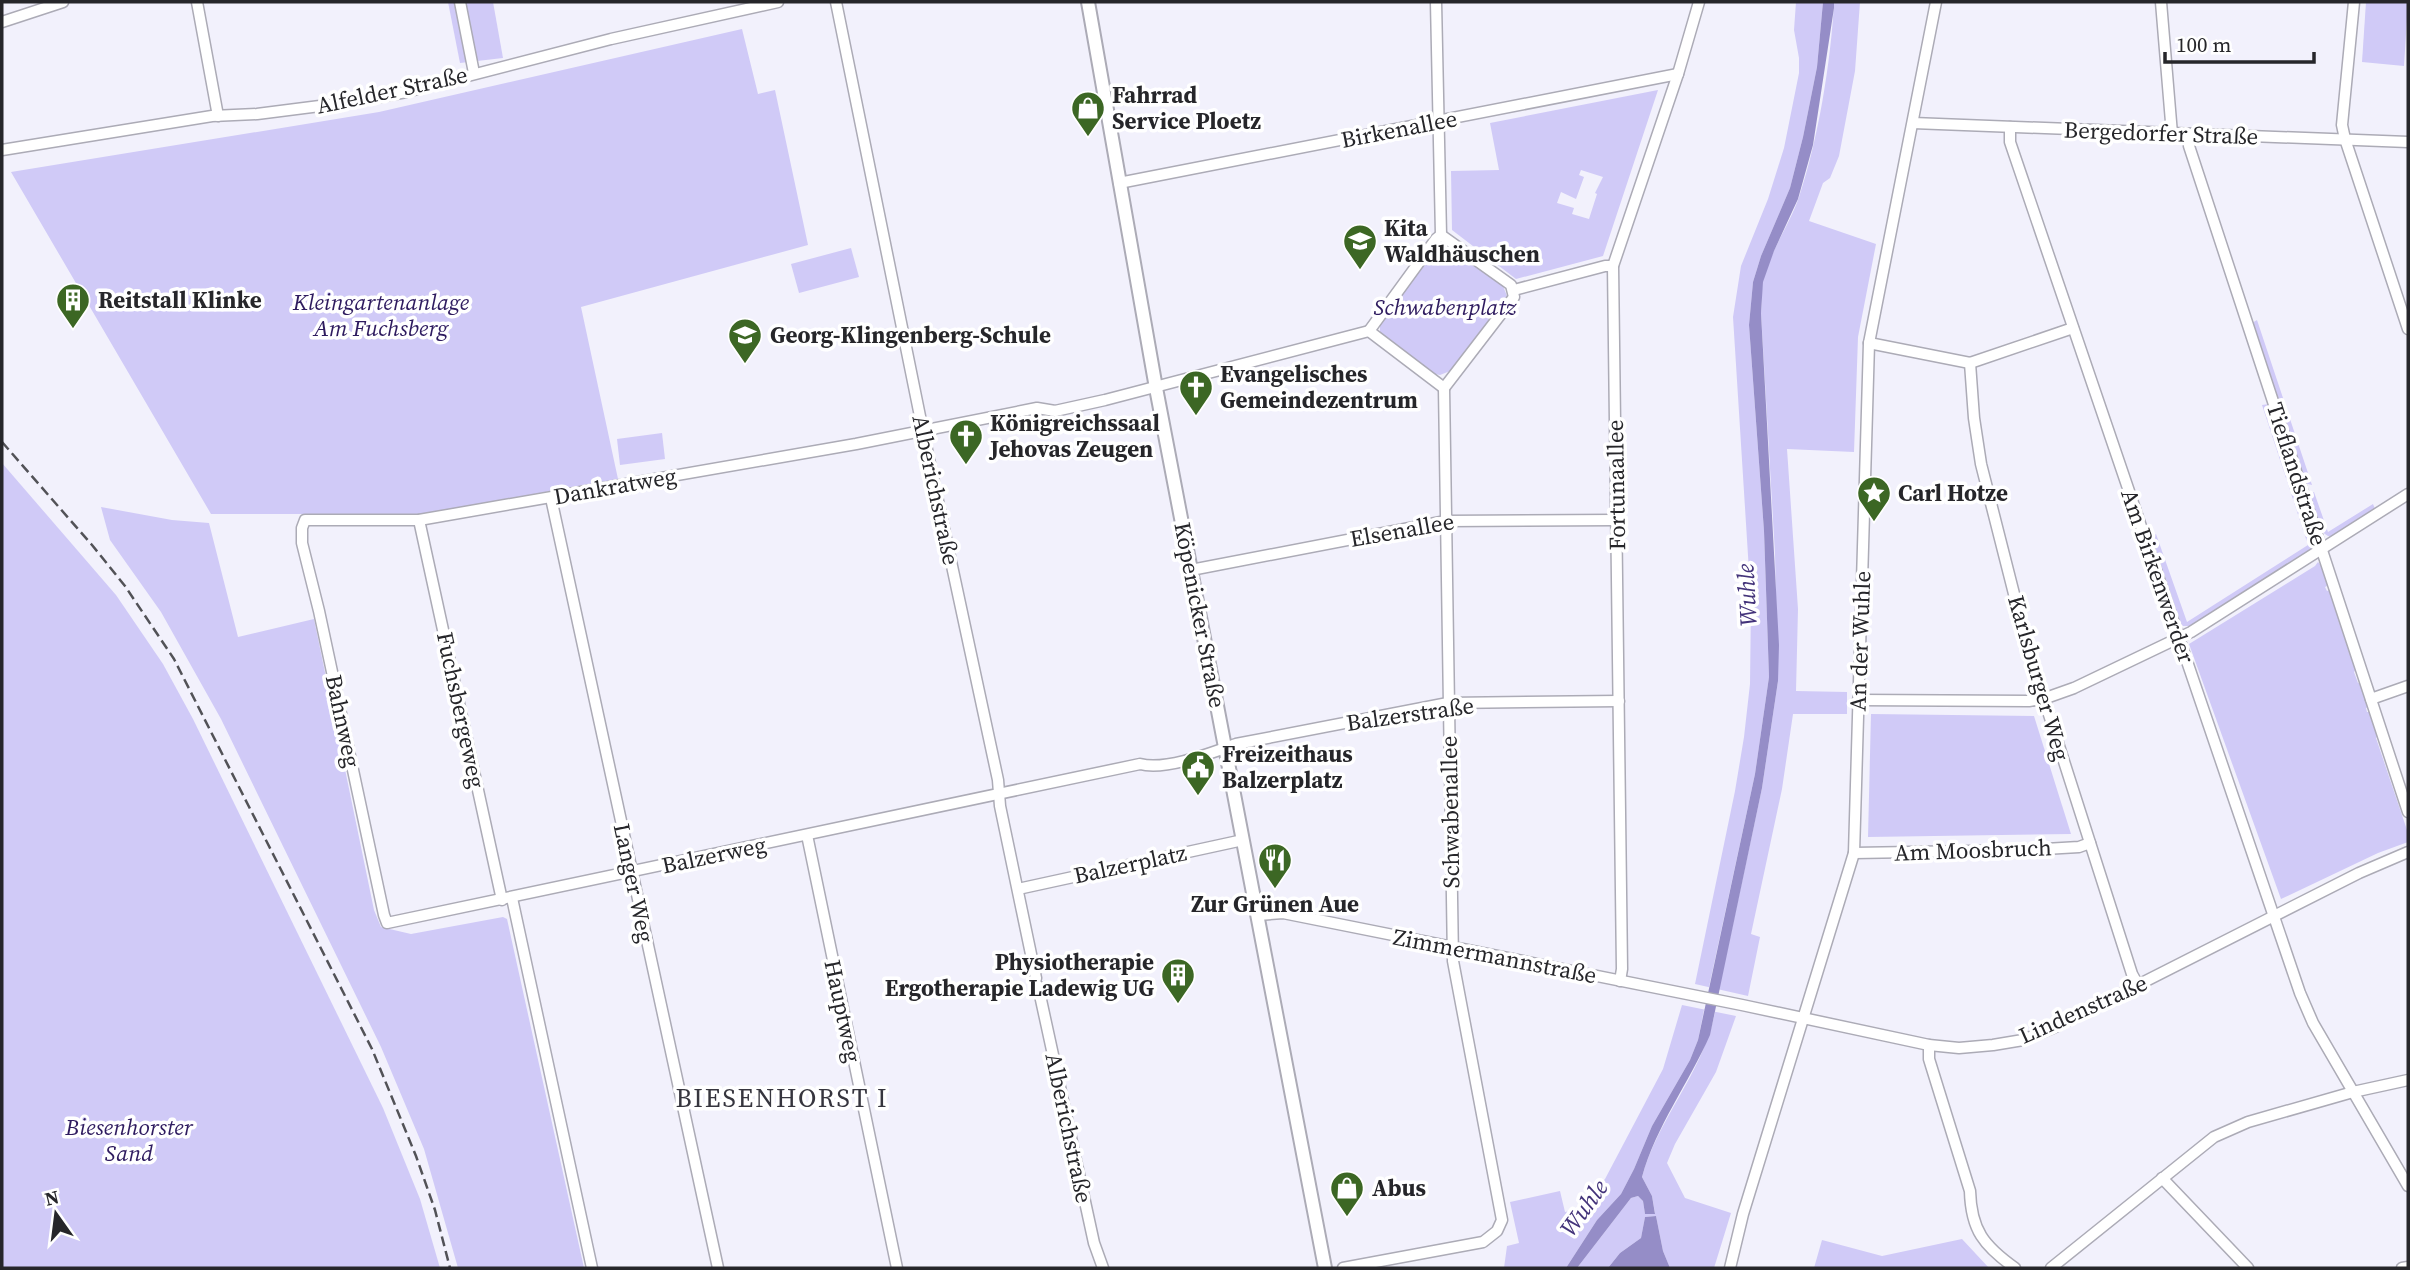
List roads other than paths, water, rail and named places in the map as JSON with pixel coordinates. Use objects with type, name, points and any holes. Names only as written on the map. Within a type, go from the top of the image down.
[{"type":"main road","name":"Köpenicker Straße","points":[[1088,2],[1156,387],[1325,1268]]},
{"type":"street","points":[[2,22],[63,2]]},
{"type":"street","points":[[197,2],[218,116]]},
{"type":"street","points":[[460,2],[474,73]]},
{"type":"street","name":"Alfelder Straße","points":[[2,150],[218,116],[359,102],[611,39],[778,2]]},
{"type":"street","name":"Alberichstraße","points":[[836,2],[1037,982],[1094,1243],[1103,1268]]},
{"type":"street","points":[[1436,2],[1441,235]]},
{"type":"street","name":"Fortunaallee","points":[[1620,981],[1622,969],[1613,266],[1678,74],[1699,2]]},
{"type":"street","name":"An der Wuhle","points":[[1730,1268],[1743,1214],[1854,853],[1869,343],[1936,2]]},
{"type":"street","points":[[2161,2],[2172,134]]},
{"type":"street","points":[[2354,2],[2342,125],[2408,330]]},
{"type":"street","name":"Birkenallee","points":[[1119,183],[1678,74]]},
{"type":"street","name":"Bergedorfer Straße","points":[[1913,123],[2408,142]]},
{"type":"street","name":"Am Birkenwerder","points":[[2010,127],[2010,142],[2313,1023],[2408,1186]]},
{"type":"street","name":"Tieflandstraße","points":[[2189,134],[2189,146],[2408,812]]},
{"type":"street","points":[[1441,235],[1511,285],[1514,290],[1514,297],[1444,388],[1369,331],[1441,235]]},
{"type":"street","points":[[1514,290],[1613,266]]},
{"type":"street","points":[[1869,343],[1970,363],[2073,328]]},
{"type":"street","name":"Dankratweg","points":[[305,520],[419,520],[923,431],[1037,408],[1055,411],[1369,331]]},
{"type":"street","name":"Karlsburger Weg","points":[[1970,363],[1981,464],[2028,649],[2132,974],[2138,985]]},
{"type":"street","name":"Schwabenallee","points":[[1343,1268],[1483,1242],[1497,1231],[1502,1220],[1453,961],[1444,388]]},
{"type":"street","points":[[1858,699],[2029,701],[2074,688],[2179,637],[2408,494]]},
{"type":"street","name":"Langer Weg","points":[[551,498],[718,1268]]},
{"type":"street","name":"Bahnweg","points":[[305,520],[302,543],[387,923]]},
{"type":"street","name":"Fuchsbergeweg","points":[[419,520],[507,899]]},
{"type":"street","name":"Elsenallee","points":[[1191,570],[1446,520],[1617,520]]},
{"type":"street","points":[[2371,699],[2408,686]]},
{"type":"street","name":"Balzerstraße","points":[[917,811],[1140,764],[1152,766],[1177,761],[1239,743],[1448,703],[1619,701]]},
{"type":"street","name":"Balzerweg","points":[[387,923],[917,811]]},
{"type":"street","name":"Hauptweg","points":[[807,835],[897,1268]]},
{"type":"street","name":"Balzerplatz","points":[[1018,889],[1243,840]]},
{"type":"street","name":"Am Moosbruch","points":[[1854,853],[2027,850],[2079,847],[2090,843]]},
{"type":"street","name":"Lindenstraße","points":[[1733,1003],[1929,1045],[1959,1048],[2023,1040],[2053,1028],[2359,873],[2408,852]]},
{"type":"street","points":[[507,899],[592,1268]]},
{"type":"street","name":"Zimmermannstraße","points":[[1258,915],[1283,913],[1733,1003]]},
{"type":"street","points":[[1929,1045],[1929,1059],[1970,1191],[1974,1224],[1990,1248],[2015,1268]]},
{"type":"street","points":[[2051,1268],[2198,1147],[2230,1129],[2354,1092],[2408,1080]]},
{"type":"street","points":[[2162,1178],[2248,1268]]},
{"type":"street","points":[[2402,1268],[2408,1267]]},
{"type":"railway","points":[[2,442],[125,586],[174,659],[372,1049],[416,1156],[435,1210],[450,1268]]},
{"type":"place","name":"Fahrrad Service Ploetz","points":[[1088,138]]},
{"type":"place","name":"Kita Waldhäuschen","points":[[1360,271]]},
{"type":"place","name":"Reitstall Klinke","points":[[73,330]]},
{"type":"place","name":"Georg-Klingenberg-Schule","points":[[745,365]]},
{"type":"place","name":"Evangelisches Gemeindezentrum","points":[[1196,417]]},
{"type":"place","name":"Königreichssaal Jehovas Zeugen","points":[[966,466]]},
{"type":"place","name":"Carl Hotze","points":[[1874,523]]},
{"type":"place","name":"Freizeithaus Balzerplatz","points":[[1198,797]]},
{"type":"place","name":"Zur Grünen Aue","points":[[1275,890]]},
{"type":"place","name":"Physiotherapie Ergotherapie Ladewig UG","points":[[1178,1005]]},
{"type":"place","name":"Abus","points":[[1347,1218]]},
{"type":"district","name":"BIESENHORST I","points":[[782,1098]]},
{"type":"park label","name":"Schwabenplatz","points":[[1445,307]]},
{"type":"park label","name":"Kleingartenanlage Am Fuchsberg","points":[[381,315]]},
{"type":"park label","name":"Biesenhorster Sand","points":[[129,1140]]},
{"type":"water label","name":"Wuhle","points":[[1747,595]]},
{"type":"water label","name":"Wuhle","points":[[1584,1208]]}]
